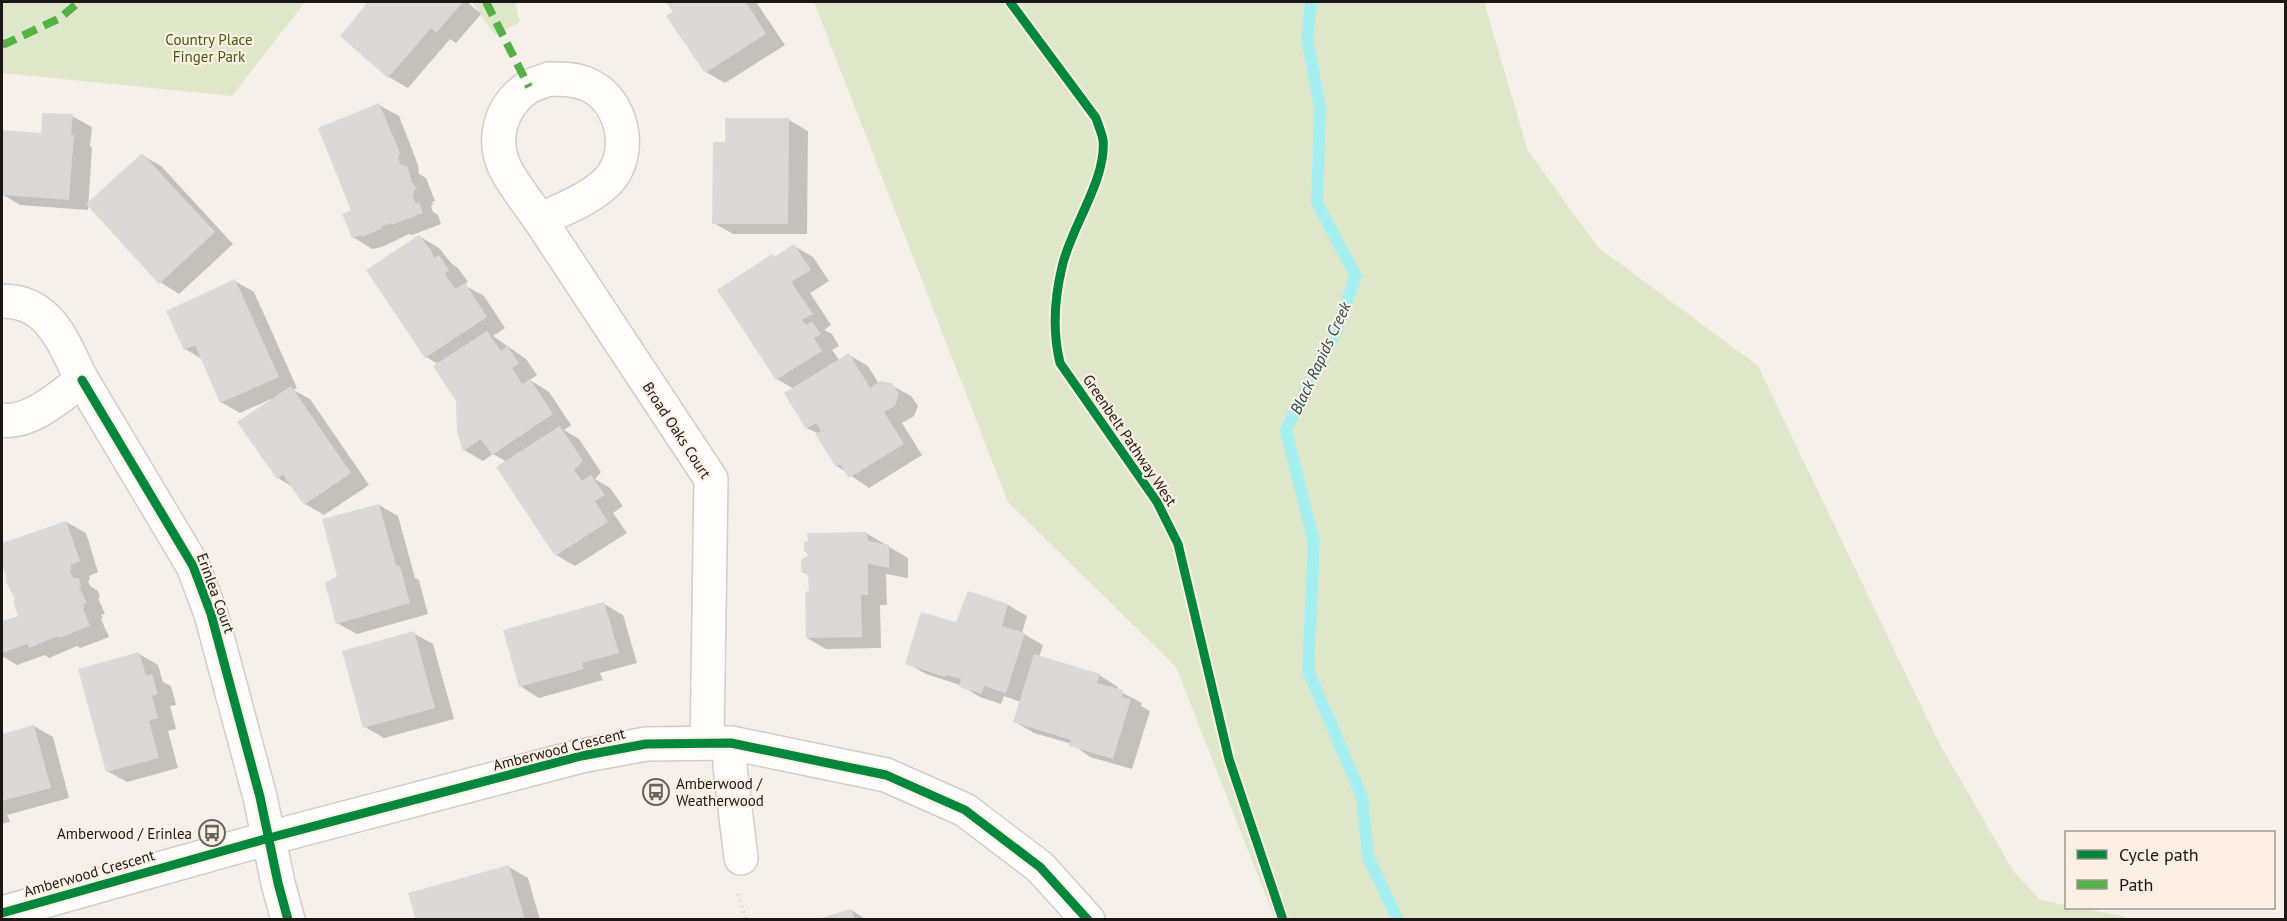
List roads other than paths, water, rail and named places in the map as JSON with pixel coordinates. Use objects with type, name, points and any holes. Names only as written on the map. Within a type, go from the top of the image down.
[{"type":"street","name":"Broad Oaks Court","points":[[540,220],[711,479],[719,743],[730,767],[741,858]]},
{"type":"street","name":"Erinlea Court","points":[[2,302],[14,301],[33,308],[49,320],[60,336],[82,380],[193,566],[211,614],[288,920]]},
{"type":"street","points":[[2,420],[25,417],[43,408],[82,380]]},
{"type":"street","name":"Amberwood Crescent","points":[[2,913],[269,838],[581,756],[646,744],[719,743],[886,775],[965,810],[1040,867],[1088,920]]},
{"type":"waterway","name":"Black Rapids Creek","points":[[1311,2],[1307,38],[1320,108],[1317,203],[1356,276],[1337,329],[1286,430],[1314,542],[1308,670],[1362,797],[1368,857],[1398,920]]},
{"type":"place","name":"Amberwood / Weatherwood","points":[[656,792]]},
{"type":"place","name":"Amberwood / Erinlea","points":[[212,833]]},
{"type":"park label","name":"Country Place Finger Park","points":[[209,48]]}]
